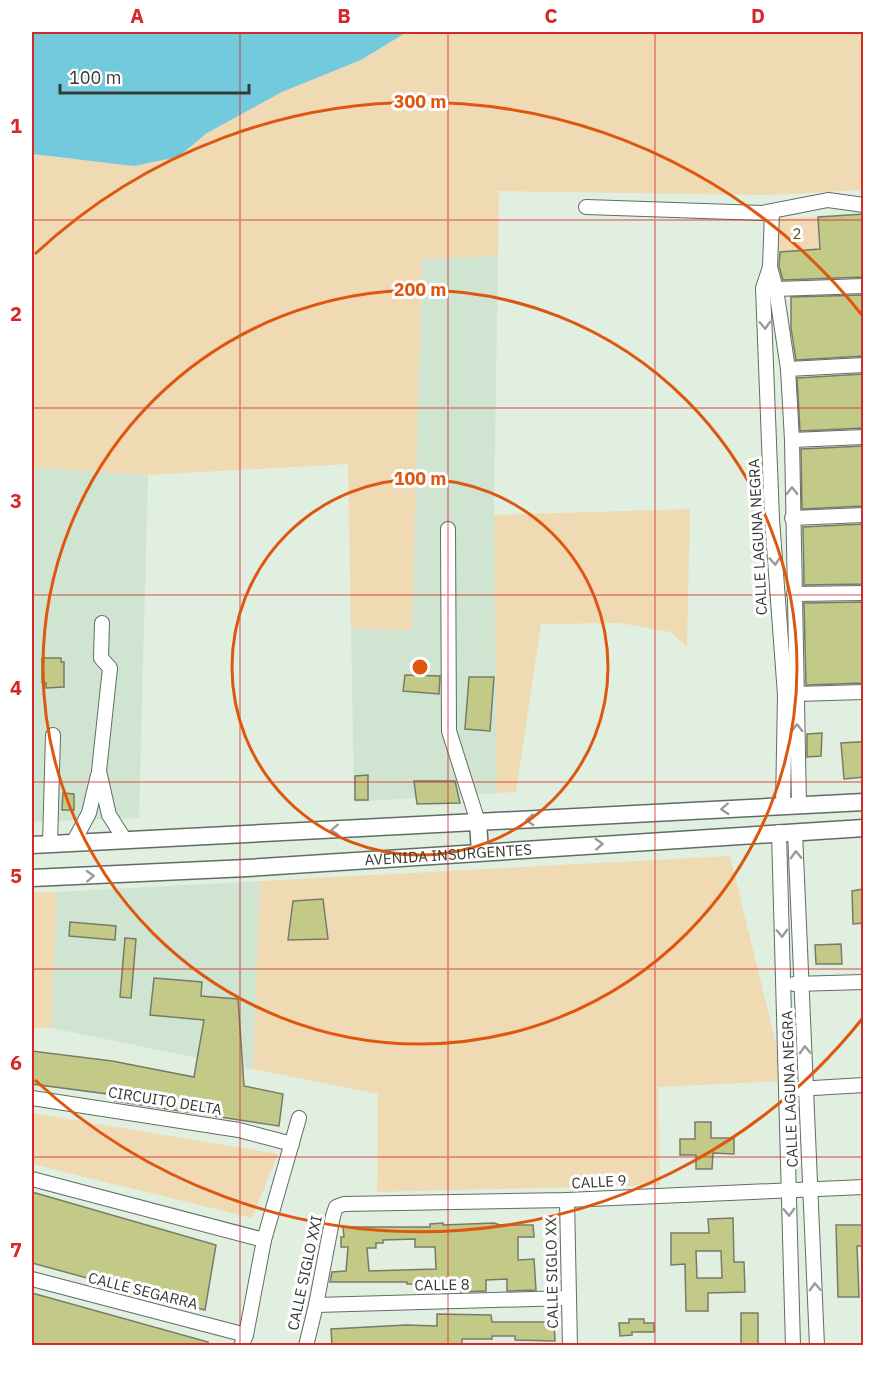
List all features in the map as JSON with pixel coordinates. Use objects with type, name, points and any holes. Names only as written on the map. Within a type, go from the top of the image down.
[{"type":"main road","name":"AVENIDA INSURGENTES","points":[[32,845],[864,802]]},
{"type":"main road","points":[[652,813],[653,840]]},
{"type":"main road","points":[[478,822],[480,852]]},
{"type":"main road","name":"AVENIDA INSURGENTES","points":[[32,878],[247,868],[864,828]]},
{"type":"street","points":[[586,207],[772,212],[828,200],[864,205]]},
{"type":"street","name":"CALLE LAGUNA NEGRA","points":[[772,212],[770,267],[763,288],[772,519],[791,806]]},
{"type":"street","name":"CALLE LAGUNA NEGRA","points":[[770,267],[776,289],[788,369],[792,440],[796,694],[791,806]]},
{"type":"street","points":[[776,289],[864,286]]},
{"type":"street","points":[[788,369],[864,365]]},
{"type":"street","points":[[792,440],[864,437]]},
{"type":"street","points":[[792,518],[864,515]]},
{"type":"street","points":[[448,528],[449,731],[478,822]]},
{"type":"street","points":[[794,594],[864,593]]},
{"type":"street","points":[[74,843],[89,813],[99,771],[110,668],[101,658],[102,623]]},
{"type":"street","points":[[796,694],[864,692]]},
{"type":"street","points":[[50,844],[53,735]]},
{"type":"street","points":[[99,771],[109,815],[125,840]]},
{"type":"street","name":"CALLE LAGUNA NEGRA","points":[[787,832],[802,983],[817,1346]]},
{"type":"street","name":"CALLE LAGUNA NEGRA","points":[[787,832],[783,984],[793,1346]]},
{"type":"street","points":[[783,984],[864,982]]},
{"type":"street","points":[[786,1089],[864,1085]]},
{"type":"street","name":"CIRCUITO DELTA","points":[[32,1098],[239,1130],[292,1144]]},
{"type":"street","points":[[244,1340],[264,1240],[299,1118]]},
{"type":"street","points":[[32,1179],[264,1240]]},
{"type":"street","name":"CALLE 9","points":[[336,1207],[344,1204],[567,1200],[864,1187]]},
{"type":"street","name":"CALLE SIGLO XX","points":[[567,1200],[570,1346]]},
{"type":"street","name":"CALLE SIGLO XXI","points":[[306,1346],[336,1207]]},
{"type":"street","name":"CALLE SEGARRA","points":[[32,1280],[244,1340]]},
{"type":"street","name":"CALLE 8","points":[[316,1305],[568,1298]]},
{"type":"shaded area","points":[[498,256],[494,515],[497,793],[354,802],[351,629],[412,629],[422,259]]},
{"type":"shaded area","points":[[32,467],[148,475],[139,818],[32,822]]},
{"type":"shaded area","points":[[260,881],[253,1069],[51,1028],[57,892]]},
{"type":"green space","points":[[407,32],[863,32],[863,190],[765,195],[499,191],[498,256],[422,259],[412,630],[351,629],[348,464],[148,475],[32,467],[32,154],[70,159],[178,157],[206,133],[282,92],[361,60]]},
{"type":"green space","name":"2","points":[[818,217],[820,249],[775,252],[774,219]]},
{"type":"green space","points":[[690,509],[687,647],[670,632],[620,623],[541,624],[516,792],[497,793],[494,515]]},
{"type":"green space","points":[[730,856],[785,1081],[658,1087],[660,1185],[377,1192],[378,1094],[253,1069],[260,881]]},
{"type":"green space","points":[[32,892],[57,892],[51,1028],[32,1028]]},
{"type":"green space","points":[[32,1113],[278,1154],[252,1218],[32,1164]]},
{"type":"water","points":[[32,32],[407,32],[361,60],[282,92],[207,133],[178,157],[134,166],[32,154]]},
{"type":"building","points":[[864,214],[864,277],[783,280],[779,266],[780,252],[820,249],[818,217]]},
{"type":"building","points":[[864,295],[864,356],[796,360],[791,328],[791,297]]},
{"type":"building","points":[[864,374],[864,428],[800,431],[797,378]]},
{"type":"building","points":[[864,446],[864,506],[802,509],[801,449]]},
{"type":"building","points":[[864,524],[864,584],[804,585],[803,527]]},
{"type":"building","points":[[864,602],[864,683],[806,685],[804,603]]},
{"type":"building","points":[[42,658],[61,658],[61,662],[64,662],[64,687],[46,688],[46,683],[42,683]]},
{"type":"building","points":[[405,675],[440,676],[439,694],[403,691]]},
{"type":"building","points":[[469,677],[494,677],[490,731],[465,729]]},
{"type":"building","points":[[822,733],[821,756],[807,757],[807,734]]},
{"type":"building","points":[[864,742],[864,777],[844,779],[841,743]]},
{"type":"building","points":[[368,775],[368,800],[355,800],[355,776]]},
{"type":"building","points":[[414,781],[455,781],[460,803],[417,804]]},
{"type":"building","points":[[63,793],[74,794],[74,810],[62,810]]},
{"type":"building","points":[[864,889],[864,923],[853,924],[852,891]]},
{"type":"building","points":[[323,899],[328,939],[288,940],[293,901]]},
{"type":"building","points":[[70,922],[116,926],[115,940],[69,936]]},
{"type":"building","points":[[125,938],[136,939],[131,998],[120,997]]},
{"type":"building","points":[[841,944],[842,964],[816,964],[815,945]]},
{"type":"building","points":[[154,978],[202,982],[201,996],[238,999],[244,1086],[283,1094],[279,1126],[115,1101],[115,1095],[32,1084],[32,1051],[112,1061],[194,1077],[204,1020],[150,1015]]},
{"type":"building","points":[[695,1122],[711,1122],[711,1138],[734,1138],[734,1154],[713,1153],[712,1169],[696,1169],[696,1155],[680,1155],[680,1139],[695,1139]]},
{"type":"building","points":[[32,1192],[216,1245],[205,1310],[32,1263]]},
{"type":"building","points":[[733,1218],[734,1262],[744,1262],[745,1292],[708,1293],[708,1311],[686,1311],[685,1264],[671,1265],[671,1233],[709,1233],[708,1219]],"holes":[[[696,1251],[721,1251],[722,1278],[697,1278]]]},
{"type":"building","points":[[430,1224],[533,1225],[534,1237],[518,1237],[518,1260],[534,1259],[536,1290],[507,1291],[507,1279],[486,1280],[486,1291],[461,1292],[461,1282],[407,1284],[407,1282],[330,1282],[332,1272],[346,1271],[348,1247],[341,1247],[341,1237],[344,1237],[343,1227],[430,1227]],"holes":[[[415,1239],[415,1247],[435,1247],[436,1269],[369,1271],[367,1248],[376,1248],[376,1243],[383,1243],[383,1240]]]},
{"type":"building","points":[[836,1225],[864,1225],[864,1246],[857,1246],[859,1297],[838,1297]]},
{"type":"building","points":[[32,1293],[208,1342],[208,1346],[32,1346]]},
{"type":"building","points":[[741,1313],[758,1313],[758,1346],[741,1346]]},
{"type":"building","points":[[437,1314],[491,1315],[492,1322],[554,1322],[555,1341],[515,1340],[515,1336],[492,1336],[492,1339],[462,1339],[462,1346],[434,1346],[434,1344],[332,1346],[331,1329],[406,1325],[437,1326]]},
{"type":"building","points":[[629,1319],[644,1319],[644,1323],[654,1323],[654,1332],[632,1332],[632,1335],[620,1336],[619,1323],[629,1323]]}]
